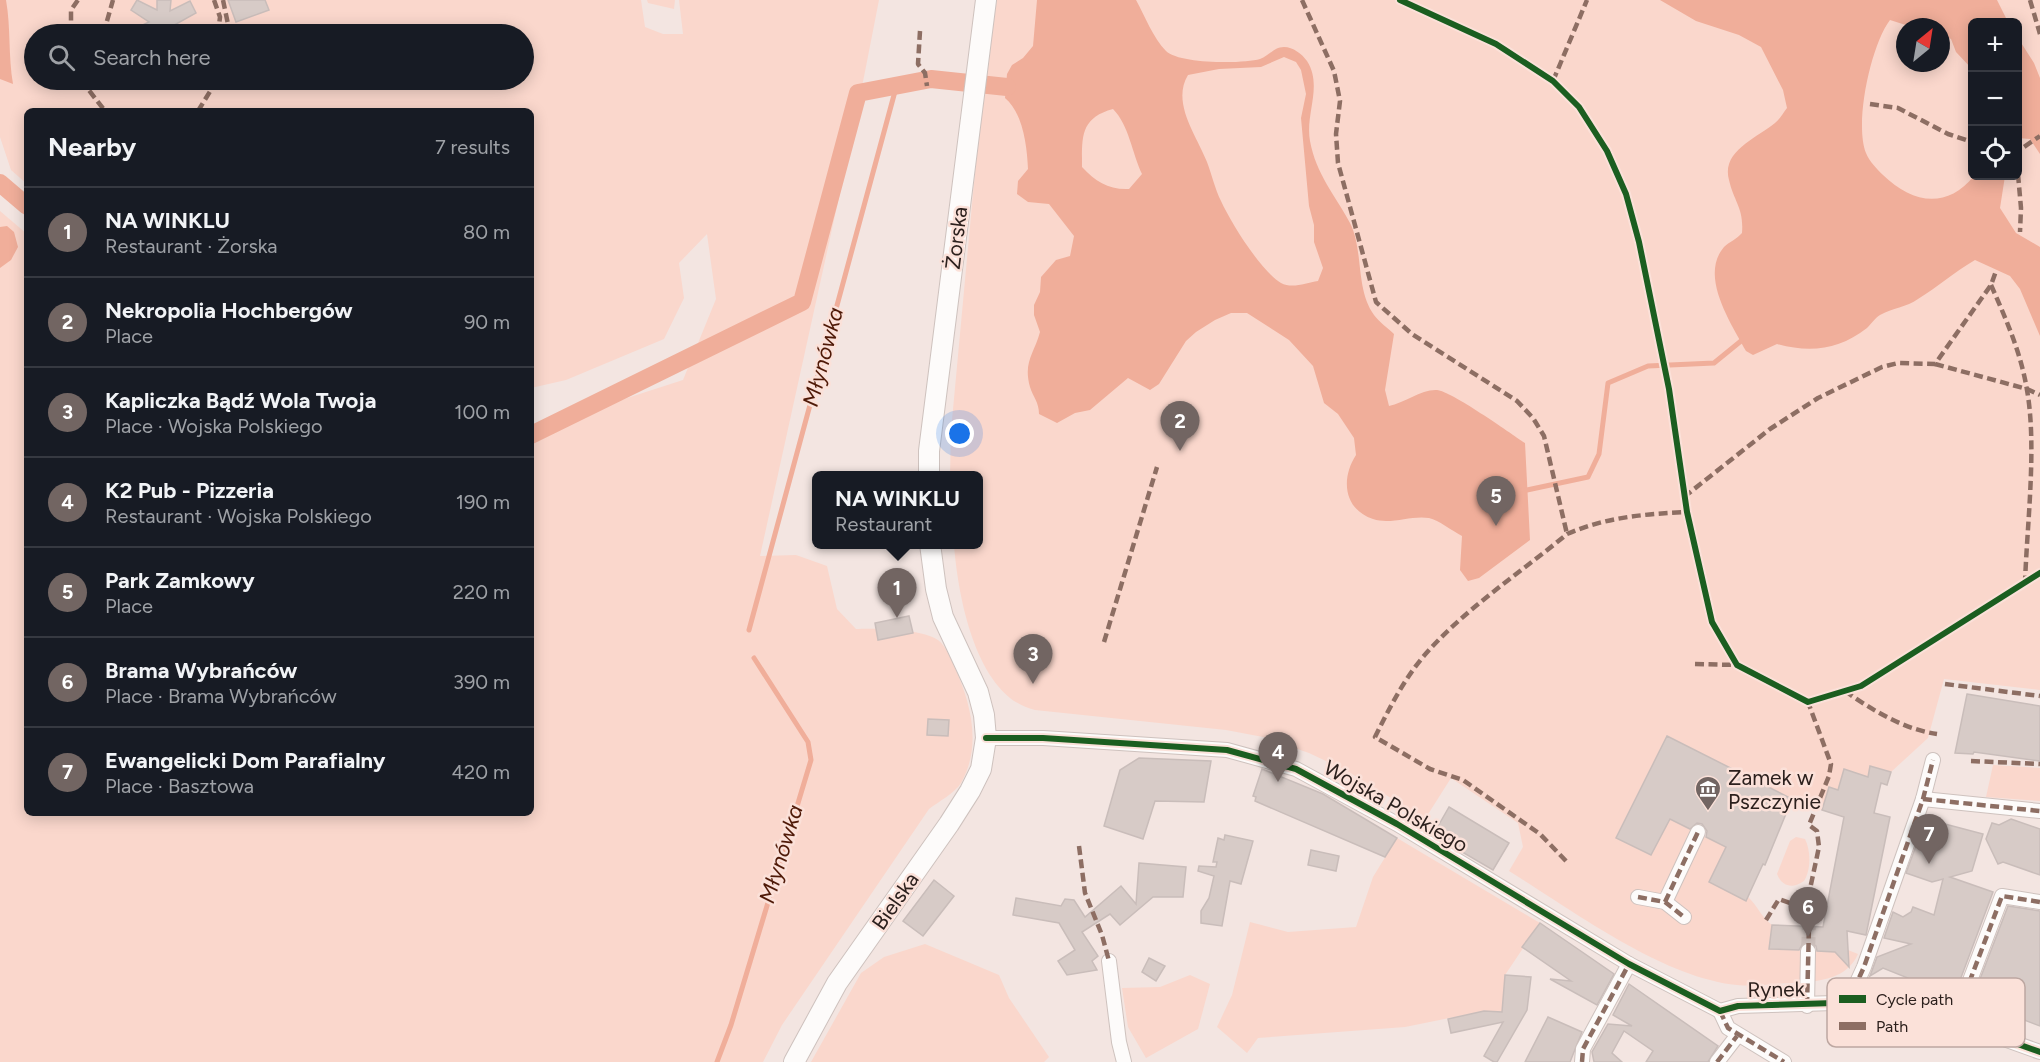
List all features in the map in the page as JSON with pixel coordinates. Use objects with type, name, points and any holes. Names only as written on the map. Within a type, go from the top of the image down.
[{"type":"main road","name":"Żorska","points":[[929,471],[929,451],[986,0]]},
{"type":"main road","points":[[931,549],[934,576],[944,617],[978,692],[986,738]]},
{"type":"main road","name":"Bielska","points":[[794,1062],[837,983],[970,791],[981,769],[986,738]]},
{"type":"street","name":"Wojska Polskiego","points":[[986,738],[1043,738],[1227,750],[1296,769],[1398,824],[1629,964],[1720,1011]]},
{"type":"street","points":[[1859,978],[1923,799],[1933,760]]},
{"type":"street","points":[[1923,799],[2040,811]]},
{"type":"street","points":[[1665,902],[1698,832]]},
{"type":"street","points":[[1970,978],[2002,896],[2040,902]]},
{"type":"street","points":[[1638,897],[1665,902],[1684,917]]},
{"type":"street","points":[[1807,1006],[1808,951]]},
{"type":"street","points":[[1109,961],[1119,1042],[1124,1062]]},
{"type":"street","points":[[1582,1062],[1583,1049],[1629,964]]},
{"type":"street","name":"Rynek","points":[[1784,1062],[1737,1036],[1728,1028],[1720,1011],[1738,1006],[1827,1004]]},
{"type":"street","points":[[1717,1062],[1737,1036]]},
{"type":"street","name":"Rynek","points":[[2025,1046],[2040,1052]]},
{"type":"shaded area","points":[[0,0],[641,0],[645,27],[663,34],[683,34],[679,0],[879,0],[851,143],[760,556],[796,555],[827,566],[837,609],[856,629],[910,631],[938,640],[950,657],[966,696],[973,740],[967,769],[961,783],[951,794],[929,809],[782,1025],[763,1062],[0,1062],[0,211],[24,231],[24,816],[534,816],[534,428],[683,380],[716,299],[707,234],[679,263],[684,298],[664,339],[566,380],[534,387],[534,108],[24,108],[24,181],[11,170],[0,137]]},
{"type":"shaded area","points":[[0,0],[6,0],[13,84],[0,79]]},
{"type":"shaded area","points":[[647,0],[675,0],[674,9],[648,3]]},
{"type":"shaded area","points":[[997,0],[2040,0],[2040,690],[1944,679],[1928,738],[1891,772],[1871,766],[1868,777],[1844,770],[1838,790],[1829,787],[1822,810],[1810,804],[1806,811],[1790,803],[1792,799],[1667,736],[1616,837],[1651,855],[1670,819],[1726,847],[1709,882],[1746,900],[1748,897],[1751,900],[1772,925],[1769,949],[1837,952],[1841,957],[1848,954],[1848,950],[1858,954],[1847,969],[1840,974],[1796,983],[1737,985],[1708,979],[1649,956],[1590,923],[1509,871],[1523,847],[1518,823],[1451,778],[1425,819],[1347,771],[1309,753],[1263,737],[1226,730],[1035,710],[1015,701],[998,686],[984,666],[966,616],[956,566],[954,549],[983,549],[983,471],[950,471],[951,431],[982,97]]},
{"type":"shaded area","points":[[1037,0],[1136,0],[1157,40],[1166,51],[1173,55],[1197,61],[1240,62],[1260,59],[1277,48],[1287,47],[1303,56],[1312,71],[1314,80],[1309,131],[1313,153],[1321,174],[1350,223],[1357,245],[1364,293],[1368,304],[1376,318],[1394,334],[1385,390],[1389,406],[1431,390],[1437,390],[1467,405],[1525,443],[1530,540],[1479,578],[1468,581],[1460,570],[1462,536],[1429,518],[1380,521],[1363,514],[1350,500],[1348,492],[1348,473],[1356,455],[1354,438],[1338,414],[1324,403],[1313,366],[1289,340],[1247,313],[1231,313],[1196,332],[1186,341],[1159,384],[1150,390],[1128,378],[1090,410],[1075,413],[1057,423],[1039,414],[1028,378],[1030,358],[1040,332],[1034,315],[1034,305],[1040,292],[1041,277],[1056,260],[1070,256],[1074,236],[1049,204],[1028,202],[1017,194],[1018,181],[1028,169],[1025,140],[1020,121],[1005,98],[1007,74],[1012,65],[1023,58],[1033,46]],"holes":[[[1284,57],[1296,62],[1301,70],[1306,94],[1301,118],[1309,206],[1314,225],[1314,242],[1323,268],[1318,281],[1294,286],[1285,285],[1273,277],[1247,246],[1232,221],[1219,196],[1207,162],[1187,119],[1182,97],[1188,75],[1219,69],[1261,67]],[[1113,109],[1127,131],[1142,174],[1129,189],[1103,184],[1082,167],[1085,130],[1094,118]]]},
{"type":"shaded area","points":[[1660,0],[1997,0],[2006,18],[1968,18],[1968,65],[1956,52],[1950,38],[1950,18],[1896,18],[1896,22],[1890,20],[1877,47],[1866,85],[1863,104],[1863,140],[1867,156],[1878,170],[1894,184],[1917,197],[1941,198],[1952,194],[1970,180],[2004,180],[2000,208],[2016,233],[2040,247],[2040,336],[2020,289],[2010,276],[1975,260],[1914,302],[1880,315],[1867,328],[1846,341],[1824,348],[1789,347],[1777,344],[1753,355],[1746,351],[1726,313],[1716,285],[1717,259],[1724,247],[1742,233],[1742,217],[1731,188],[1728,170],[1735,153],[1775,123],[1787,108],[1783,90],[1761,47],[1739,35],[1696,21]]},
{"type":"shaded area","points":[[2022,44],[2040,78],[2040,154],[2030,139],[2022,138]]},
{"type":"shaded area","points":[[7,226],[14,232],[18,247],[11,260],[0,268],[0,227]]},
{"type":"shaded area","points":[[1993,765],[2040,768],[2040,801],[1986,797]]},
{"type":"shaded area","points":[[1796,837],[1805,839],[1809,866],[1804,881],[1792,886],[1782,882],[1777,874],[1790,841]]},
{"type":"shaded area","points":[[1397,838],[1540,923],[1505,975],[1502,1012],[1484,1011],[1405,1027],[1258,1038],[1247,1053],[1217,1027],[1232,995],[1250,922],[1288,932],[1356,927],[1373,877]]},
{"type":"shaded area","points":[[925,944],[999,975],[1009,998],[1049,1057],[1044,1062],[811,1062],[861,973],[884,957]]},
{"type":"shaded area","points":[[1190,975],[1210,984],[1198,1029],[1146,1058],[1128,1027],[1122,988],[1160,987]]},
{"type":"building","points":[[137,0],[157,10],[157,0],[171,0],[170,11],[190,1],[196,13],[176,24],[145,24],[149,22],[131,10]]},
{"type":"building","points":[[228,0],[265,0],[269,10],[236,22]]},
{"type":"building","points":[[909,616],[913,633],[878,640],[875,623]]},
{"type":"building","points":[[1967,694],[2040,706],[2040,761],[1974,752],[1973,754],[1955,753]]},
{"type":"building","points":[[928,719],[949,720],[948,736],[927,735]]},
{"type":"building","name":"Zamek w Pszczynie","points":[[1667,736],[1792,799],[1765,865],[1763,864],[1746,901],[1709,882],[1726,847],[1706,837],[1707,831],[1702,824],[1697,823],[1690,829],[1670,819],[1651,855],[1616,838]]},
{"type":"building","points":[[1139,758],[1211,761],[1204,802],[1155,801],[1143,839],[1104,826],[1120,770]]},
{"type":"building","points":[[1870,766],[1891,772],[1887,785],[1881,783],[1874,813],[1890,817],[1866,935],[1847,931],[1849,967],[1835,952],[1817,951],[1816,946],[1809,942],[1803,943],[1799,950],[1769,949],[1772,925],[1823,927],[1844,817],[1822,810],[1829,787],[1838,790],[1844,769],[1868,777]]},
{"type":"building","points":[[1262,769],[1323,794],[1397,838],[1385,857],[1255,801],[1256,797],[1253,796]]},
{"type":"building","points":[[1449,807],[1509,843],[1493,870],[1433,835]]},
{"type":"building","points":[[1926,819],[1983,834],[1972,871],[1950,877],[1993,892],[1961,978],[1908,978],[1883,968],[1870,976],[1877,957],[1911,944],[1884,938],[1893,912],[1903,917],[1911,912],[1913,907],[1934,915],[1943,879],[1932,882],[1906,873]]},
{"type":"building","points":[[2011,819],[2040,829],[2040,875],[2003,862],[1998,864],[1986,839],[1992,823],[1999,825]]},
{"type":"building","points":[[1225,835],[1253,841],[1241,884],[1230,881],[1222,926],[1201,923],[1201,911],[1209,898],[1214,876],[1198,871],[1199,866],[1216,867],[1217,862],[1213,862],[1218,838],[1224,840]]},
{"type":"building","points":[[1311,850],[1339,856],[1336,871],[1308,865]]},
{"type":"building","points":[[1139,863],[1186,867],[1183,897],[1153,897],[1120,925],[1110,914],[1082,932],[1098,956],[1092,961],[1097,970],[1067,975],[1058,961],[1075,950],[1059,923],[1013,915],[1016,898],[1061,906],[1065,899],[1074,900],[1085,917],[1121,886],[1136,904]]},
{"type":"building","points":[[934,880],[954,896],[923,936],[903,921]]},
{"type":"building","points":[[2008,906],[2040,911],[2040,1026],[2025,1020],[2025,978],[1980,978]]},
{"type":"building","points":[[1540,923],[1614,974],[1597,1005],[1550,979],[1571,981],[1522,947]]},
{"type":"building","points":[[1149,958],[1165,966],[1156,981],[1142,972]]},
{"type":"building","points":[[1505,975],[1531,977],[1527,1010],[1497,1062],[1494,1062],[1484,1056],[1503,1022],[1451,1033],[1448,1019],[1484,1011],[1502,1012]]},
{"type":"building","points":[[1629,984],[1718,1046],[1708,1062],[1646,1062],[1653,1051],[1624,1031],[1612,1053],[1622,1062],[1594,1062],[1592,1052],[1608,1024],[1632,1026],[1613,1015]]},
{"type":"building","points":[[1548,1017],[1582,1032],[1570,1062],[1525,1062]]},
{"type":"waterway","points":[[534,434],[802,302],[858,93],[931,79],[1007,87]]},
{"type":"waterway","name":"Młynówka","points":[[749,630],[897,84]]},
{"type":"waterway","points":[[0,183],[24,203]]},
{"type":"waterway","points":[[1527,490],[1588,477],[1599,454],[1608,383],[1648,366],[1714,363],[1741,341]]},
{"type":"waterway","name":"Młynówka","points":[[717,1062],[731,1025],[811,760],[808,742],[754,658]]},
{"type":"tunnel","points":[[1808,951],[1809,926]]},
{"type":"marked path","points":[[71,24],[71,10],[78,0]]},
{"type":"marked path","points":[[106,24],[113,0]]},
{"type":"marked path","points":[[214,0],[220,17],[219,24]]},
{"type":"marked path","points":[[223,0],[228,24]]},
{"type":"marked path","points":[[1302,0],[1334,71],[1340,101],[1336,134],[1338,163],[1376,302],[1412,334],[1517,401],[1533,418],[1544,436],[1567,534]]},
{"type":"marked path","points":[[1553,81],[1587,0]]},
{"type":"marked path","points":[[2030,0],[2040,34]]},
{"type":"marked path","points":[[920,31],[918,64],[925,73],[927,86]]},
{"type":"marked path","points":[[89,90],[103,108]]},
{"type":"marked path","points":[[200,108],[211,90]]},
{"type":"marked path","points":[[1870,104],[1898,108],[1948,134],[1968,141]]},
{"type":"marked path","points":[[2022,148],[2040,136]]},
{"type":"marked path","points":[[2019,180],[2020,232]]},
{"type":"marked path","points":[[1684,497],[1770,429],[1818,398],[1882,367],[1898,363],[1935,364],[1991,285],[1996,271]]},
{"type":"marked path","points":[[1991,285],[2017,349],[2030,412],[2031,460],[2025,583]]},
{"type":"marked path","points":[[1935,364],[2027,389],[2040,395]]},
{"type":"marked path","points":[[1104,642],[1157,467]]},
{"type":"marked path","points":[[1566,861],[1540,834],[1463,780],[1430,769],[1375,737],[1409,676],[1439,640],[1473,608],[1567,534],[1611,520],[1641,515],[1687,512]]},
{"type":"marked path","points":[[1695,664],[1737,665]]},
{"type":"marked path","points":[[1945,684],[2040,696]]},
{"type":"marked path","points":[[1845,691],[1888,718],[1912,728],[1937,734]]},
{"type":"marked path","points":[[1807,1006],[1809,926],[1807,903],[1819,847],[1817,831],[1809,825],[1829,776],[1831,764],[1808,702]]},
{"type":"marked path","points":[[1859,978],[1923,799],[1933,760]]},
{"type":"marked path","points":[[1971,761],[2040,764]]},
{"type":"marked path","points":[[1923,799],[2040,811]]},
{"type":"marked path","points":[[1665,902],[1698,832]]},
{"type":"marked path","points":[[1079,846],[1085,893],[1102,935],[1109,961]]},
{"type":"marked path","points":[[1971,978],[2002,896],[2040,902]]},
{"type":"marked path","points":[[1638,897],[1665,902],[1684,917]]},
{"type":"marked path","points":[[1766,920],[1779,899],[1793,904],[1807,903]]},
{"type":"marked path","points":[[1582,1062],[1583,1049],[1629,964],[1632,965]]},
{"type":"marked path","points":[[1720,1011],[1728,1028],[1784,1062]]},
{"type":"marked path","points":[[1717,1062],[1737,1036]]},
{"type":"cycle path","points":[[1400,0],[1496,44],[1553,81],[1579,107],[1607,151],[1626,194],[1639,242],[1669,389],[1687,512],[1712,622],[1737,665],[1808,702],[1861,686],[2040,573]]},
{"type":"cycle path","points":[[986,738],[1043,738],[1227,750],[1296,769],[1397,824],[1629,964],[1720,1011],[1738,1006],[1827,1003]]},
{"type":"cycle path","points":[[2025,1047],[2040,1052]]},
{"type":"place","name":"Nekropolia Hochbergów","points":[[1180,451]]},
{"type":"place","name":"Park Zamkowy","points":[[1496,526]]},
{"type":"place","name":"NA WINKLU","points":[[897,618]]},
{"type":"place","name":"Kapliczka Bądź Wola Twoja","points":[[1033,684]]},
{"type":"place","name":"K2 Pub - Pizzeria","points":[[1278,782]]},
{"type":"place","name":"Zamek w Pszczynie","points":[[1708,812]]},
{"type":"place","name":"Ewangelicki Dom Parafialny","points":[[1929,864]]},
{"type":"place","name":"Brama Wybrańców","points":[[1808,937]]}]
